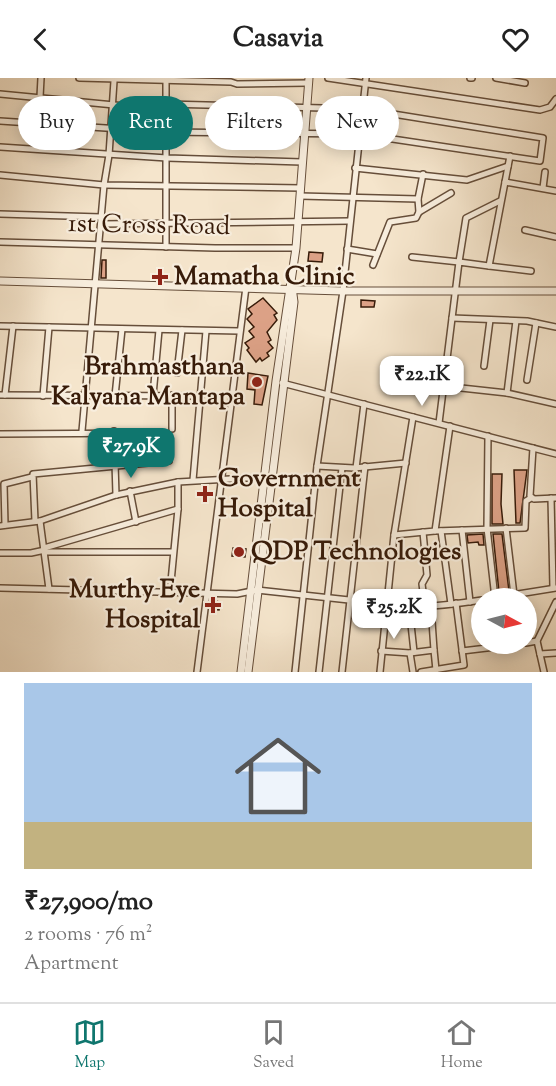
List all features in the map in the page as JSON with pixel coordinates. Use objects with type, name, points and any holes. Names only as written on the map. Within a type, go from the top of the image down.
[{"type":"street","points":[[40,96],[41,78]]},
{"type":"street","points":[[79,78],[114,81],[166,79],[237,84],[309,80],[292,288],[282,383],[268,477]]},
{"type":"street","points":[[328,78],[365,81],[540,110],[550,107],[556,99]]},
{"type":"street","points":[[496,78],[525,83]]},
{"type":"street","points":[[166,79],[166,96]]},
{"type":"street","points":[[113,96],[114,81]]},
{"type":"street","points":[[363,96],[365,81]]},
{"type":"street","points":[[0,94],[27,96]]},
{"type":"street","points":[[193,107],[315,106]]},
{"type":"street","points":[[399,115],[543,138],[540,161],[399,140]]},
{"type":"street","points":[[0,121],[108,128]]},
{"type":"street","points":[[193,132],[315,133]]},
{"type":"street","points":[[0,147],[167,158],[302,162]]},
{"type":"street","points":[[82,431],[83,397],[104,185],[110,150]]},
{"type":"street","points":[[166,247],[167,150]]},
{"type":"street","points":[[295,672],[317,466],[343,291],[357,150]]},
{"type":"street","points":[[489,266],[510,156]]},
{"type":"street","points":[[355,168],[467,180],[508,166]]},
{"type":"street","points":[[543,188],[545,172]]},
{"type":"street","points":[[373,265],[390,222],[416,218],[419,212],[418,199],[423,174]]},
{"type":"street","points":[[0,175],[104,185],[167,186],[418,199]]},
{"type":"street","points":[[505,182],[556,190]]},
{"type":"street","points":[[419,212],[451,193]]},
{"type":"street","points":[[439,423],[442,386],[466,218],[500,201]]},
{"type":"street","points":[[0,214],[166,222],[350,221]]},
{"type":"street","points":[[525,230],[556,237]]},
{"type":"street","name":"1st Cross Road","points":[[0,242],[296,248]]},
{"type":"street","points":[[347,249],[377,254]]},
{"type":"street","points":[[412,257],[531,271]]},
{"type":"street","points":[[0,281],[94,286],[246,287],[343,291],[556,291]]},
{"type":"street","points":[[197,672],[246,287]]},
{"type":"street","points":[[241,672],[254,591],[292,288]]},
{"type":"street","points":[[452,318],[516,321],[556,327]]},
{"type":"street","points":[[484,366],[490,320]]},
{"type":"street","points":[[507,393],[516,321]]},
{"type":"street","points":[[527,380],[536,323]]},
{"type":"street","points":[[0,326],[239,331]]},
{"type":"street","points":[[13,326],[2,395],[201,396]]},
{"type":"street","points":[[43,396],[49,327]]},
{"type":"street","points":[[115,396],[122,329]]},
{"type":"street","points":[[153,395],[159,330]]},
{"type":"street","points":[[177,373],[182,330]]},
{"type":"street","points":[[193,480],[206,331]]},
{"type":"street","points":[[282,383],[556,454]]},
{"type":"street","points":[[442,386],[507,393],[556,404]]},
{"type":"street","points":[[172,395],[172,429]]},
{"type":"street","points":[[356,468],[364,404]]},
{"type":"street","points":[[380,672],[394,535],[413,417]]},
{"type":"street","points":[[422,672],[448,670],[464,664],[438,531],[450,426]]},
{"type":"street","points":[[0,434],[82,431],[153,433]]},
{"type":"street","points":[[114,431],[116,495]]},
{"type":"street","points":[[488,436],[487,528],[493,588]]},
{"type":"street","points":[[531,498],[533,448]]},
{"type":"street","points":[[169,461],[115,464],[33,474],[32,477],[4,484],[3,526],[37,521],[130,491],[178,482],[268,477]]},
{"type":"street","points":[[317,466],[356,468],[406,463]]},
{"type":"street","points":[[342,672],[365,466]]},
{"type":"street","points":[[320,672],[342,468]]},
{"type":"street","points":[[32,477],[37,521],[45,550],[49,589]]},
{"type":"street","points":[[170,592],[178,509],[178,482]]},
{"type":"street","points":[[130,491],[136,522]]},
{"type":"street","points":[[394,535],[526,527],[526,501],[531,498],[553,498],[554,588],[537,591]]},
{"type":"street","points":[[0,553],[31,553],[45,550],[178,509]]},
{"type":"street","points":[[506,528],[513,588]]},
{"type":"street","points":[[0,588],[207,593],[254,591],[349,600],[360,604],[428,607],[470,602],[462,530]]},
{"type":"street","points":[[423,532],[427,575],[422,584],[428,607],[436,670]]},
{"type":"street","points":[[45,550],[173,552]]},
{"type":"street","points":[[248,672],[254,591]]},
{"type":"street","points":[[544,672],[537,641],[556,602]]},
{"type":"street","points":[[409,606],[412,672]]},
{"type":"street","points":[[462,651],[471,649]]},
{"type":"street","points":[[381,651],[412,653],[434,650]]},
{"type":"street","points":[[540,654],[556,653]]},
{"type":"building","points":[[309,252],[323,253],[322,262],[308,261]]},
{"type":"building","points":[[102,260],[106,260],[106,278],[101,278]]},
{"type":"building","points":[[263,298],[277,313],[274,315],[277,320],[267,332],[271,340],[268,342],[273,348],[267,353],[269,356],[262,361],[260,358],[256,362],[245,343],[254,337],[249,331],[254,327],[247,319],[252,314],[248,309]]},
{"type":"building","points":[[361,300],[375,301],[374,307],[361,307]]},
{"type":"building","name":"Brahmasthana Kalyana Mantapa","points":[[248,373],[268,376],[262,405],[254,404],[255,390],[247,389]]},
{"type":"building","points":[[514,470],[527,470],[520,523],[516,523]]},
{"type":"building","points":[[492,474],[502,474],[503,524],[492,524]]},
{"type":"building","points":[[483,534],[484,545],[479,545],[478,542],[468,543],[467,535]]},
{"type":"building","points":[[493,534],[502,534],[509,588],[499,588]]},
{"type":"building","name":"QDP Technologies","points":[[233,548],[246,549],[245,557],[232,556]]},
{"type":"building","points":[[211,600],[220,602],[219,610],[210,609]]},
{"type":"place","name":"Mamatha Clinic","points":[[160,277]]},
{"type":"place","name":"Brahmasthana Kalyana Mantapa","points":[[257,382]]},
{"type":"place","name":"Government Hospital","points":[[205,494]]},
{"type":"place","name":"QDP Technologies","points":[[239,552]]},
{"type":"place","name":"Murthy Eye Hospital","points":[[213,605]]}]
